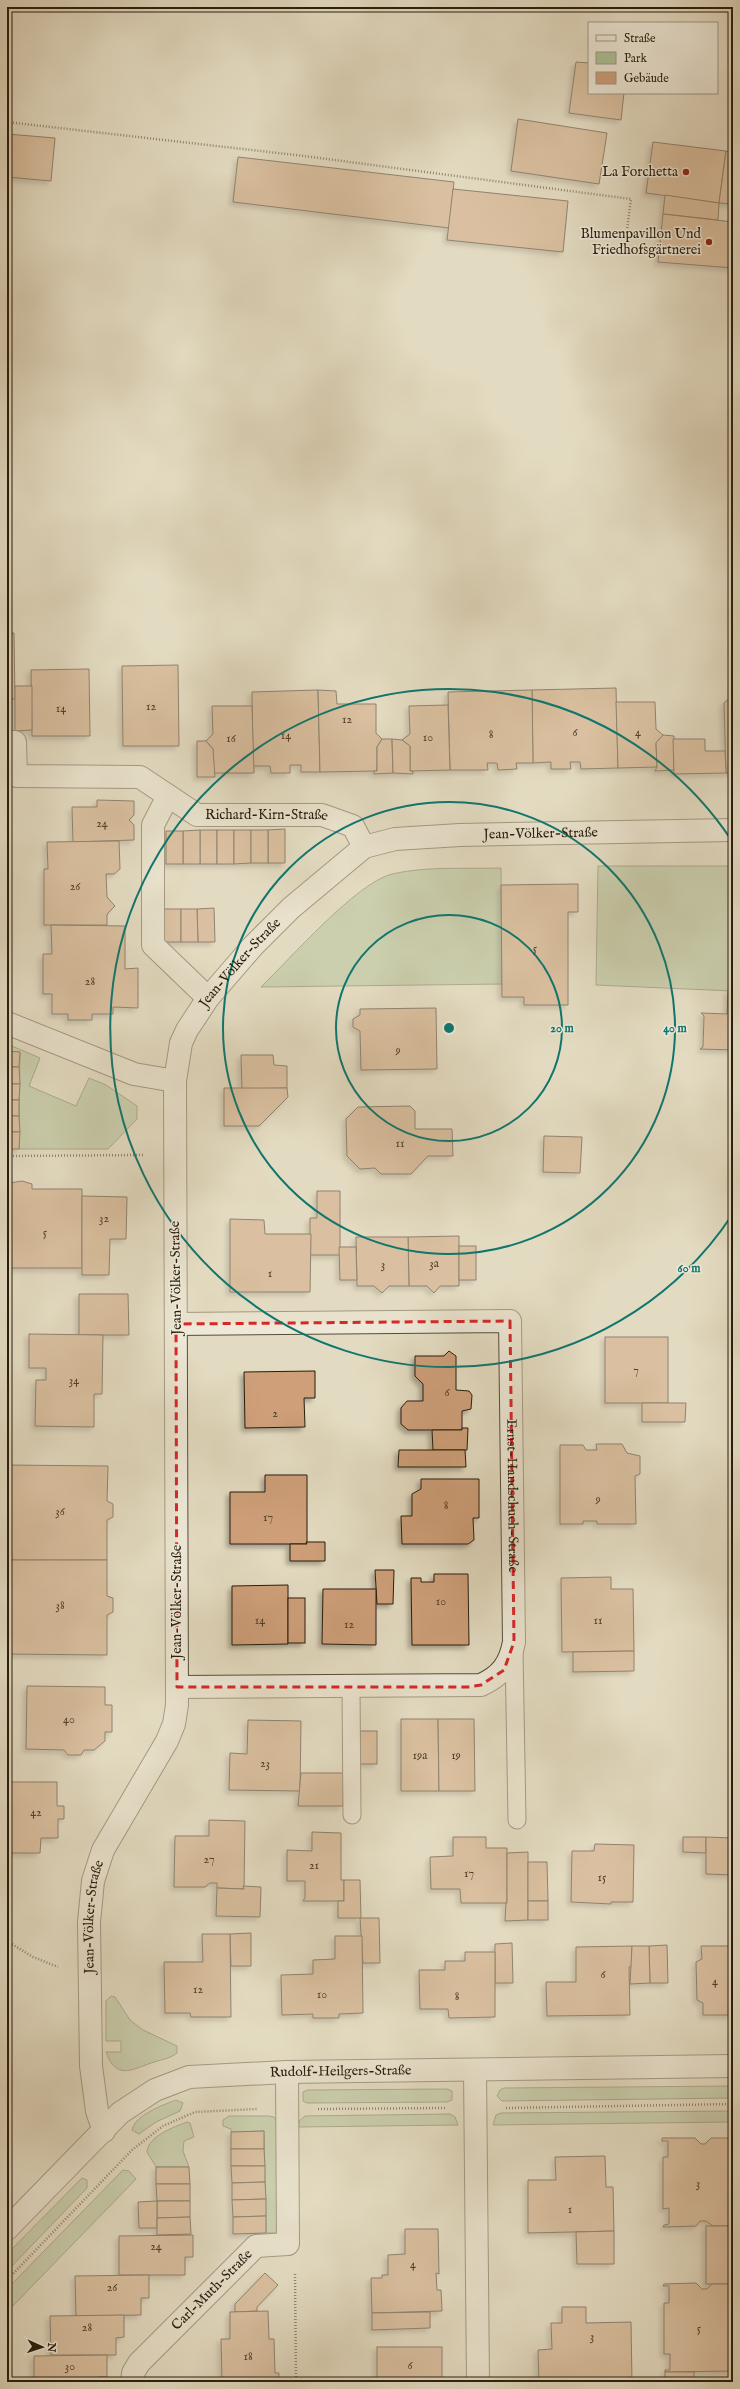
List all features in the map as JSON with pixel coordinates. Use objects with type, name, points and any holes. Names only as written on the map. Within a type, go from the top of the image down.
[{"type":"street","name":"Richard-Kirn-Straße","points":[[7,742],[15,742],[11,776],[140,777],[197,815],[322,816],[353,826],[364,847]]},
{"type":"street","points":[[168,796],[153,825],[153,946],[208,998]]},
{"type":"street","name":"Jean-Völker-Straße","points":[[104,2131],[93,2088],[90,1901],[97,1865],[103,1850],[167,1741],[174,1724],[177,1687],[174,1154],[175,1080],[181,1043],[187,1030],[208,998],[253,946],[291,908],[364,847],[395,838],[460,835],[733,830]]},
{"type":"street","points":[[7,1023],[134,1074],[175,1080]]},
{"type":"street","name":"Ernst-Handschuch-Straße","points":[[176,1324],[510,1321],[514,1642],[511,1656],[504,1670],[494,1679],[481,1685],[177,1687]]},
{"type":"street","name":"Rudolf-Heilgers-Straße","points":[[7,2229],[126,2109],[170,2082],[189,2077],[212,2074],[287,2072],[733,2066]]},
{"type":"street","points":[[475,2070],[478,2382]]},
{"type":"street","points":[[287,2072],[288,2244]]},
{"type":"street","name":"Carl-Muth-Straße","points":[[132,2382],[133,2373],[139,2363],[256,2246],[288,2244]]},
{"type":"lane","points":[[514,1642],[517,1820]]},
{"type":"lane","points":[[351,1687],[352,1815]]},
{"type":"path","points":[[7,122],[304,156],[631,199],[627,230]]},
{"type":"path","points":[[7,1156],[174,1154]]},
{"type":"path","points":[[7,1941],[33,1957],[53,1966],[90,1973]]},
{"type":"path","points":[[7,2280],[132,2150],[162,2126],[180,2118],[205,2111],[733,2104]]},
{"type":"path","points":[[288,2244],[295,2267],[296,2382]]},
{"type":"highlighted area","points":[[510,1321],[514,1642],[504,1670],[481,1685],[468,1687],[177,1687],[176,1324]]},
{"type":"green space","points":[[598,866],[733,866],[732,991],[596,985]]},
{"type":"green space","points":[[446,868],[501,868],[502,984],[261,987],[342,906],[377,880],[405,871]]},
{"type":"green space","points":[[7,1044],[40,1058],[29,1086],[76,1106],[89,1078],[106,1085],[137,1106],[137,1119],[108,1149],[19,1149],[20,1052],[7,1051]]},
{"type":"green space","points":[[111,1996],[115,1997],[130,2020],[143,2030],[177,2046],[177,2053],[168,2058],[131,2070],[119,2070],[114,2067],[106,2052],[121,2052],[121,2041],[106,2041],[106,2001]]},
{"type":"green space","points":[[733,2086],[733,2098],[502,2101],[497,2096],[500,2090],[504,2088]]},
{"type":"green space","points":[[447,2089],[452,2091],[452,2100],[447,2102],[307,2103],[303,2101],[303,2092],[307,2090]]},
{"type":"green space","points":[[176,2100],[183,2103],[180,2111],[156,2122],[139,2134],[132,2130],[138,2120],[144,2115]]},
{"type":"green space","points":[[733,2111],[733,2119],[731,2122],[493,2125],[496,2115],[501,2113]]},
{"type":"green space","points":[[450,2114],[455,2117],[458,2125],[299,2127],[299,2121],[305,2116]]},
{"type":"green space","points":[[229,2116],[269,2116],[274,2117],[277,2122],[278,2233],[266,2233],[264,2131],[231,2132],[231,2129],[223,2126],[223,2120]]},
{"type":"green space","points":[[187,2122],[190,2123],[194,2137],[184,2141],[183,2151],[189,2167],[156,2167],[147,2152],[148,2146],[162,2133]]},
{"type":"green space","points":[[123,2170],[129,2171],[136,2179],[7,2312],[7,2289]]},
{"type":"green space","points":[[82,2178],[87,2180],[87,2188],[7,2271],[7,2254]]},
{"type":"building","points":[[576,62],[588,63],[588,94],[624,94],[621,120],[569,113]]},
{"type":"building","points":[[518,119],[607,133],[599,184],[511,171]]},
{"type":"building","points":[[7,134],[55,138],[51,181],[7,177]]},
{"type":"building","name":"La Forchetta","points":[[653,142],[726,151],[719,203],[646,193]]},
{"type":"building","points":[[726,151],[733,153],[733,204],[719,203]]},
{"type":"building","points":[[238,157],[454,182],[449,228],[233,202]]},
{"type":"building","points":[[453,189],[568,201],[563,252],[447,240]]},
{"type":"building","points":[[665,195],[719,203],[718,220],[663,214]]},
{"type":"building","points":[[663,214],[733,222],[733,268],[658,262]]},
{"type":"building","points":[[7,633],[14,633],[15,699],[7,699]]},
{"type":"building","points":[[178,665],[179,746],[123,746],[122,666]]},
{"type":"building","points":[[89,669],[90,736],[32,736],[31,670]]},
{"type":"building","points":[[15,686],[32,686],[32,730],[15,731]]},
{"type":"building","points":[[616,688],[618,768],[581,769],[580,762],[570,762],[571,769],[551,769],[551,762],[533,763],[532,690]]},
{"type":"building","points":[[318,690],[320,772],[301,772],[301,765],[290,765],[290,773],[271,773],[270,766],[253,766],[252,692]]},
{"type":"building","points":[[318,690],[336,691],[337,704],[376,704],[376,733],[382,739],[377,747],[377,771],[320,772]]},
{"type":"building","points":[[532,690],[533,763],[516,763],[517,769],[498,770],[497,763],[487,763],[488,770],[450,770],[448,692]]},
{"type":"building","points":[[733,695],[733,773],[726,773],[724,703]]},
{"type":"building","points":[[616,702],[655,702],[656,729],[663,735],[656,743],[657,767],[618,768]]},
{"type":"building","points":[[448,705],[450,770],[410,771],[410,746],[402,740],[410,734],[409,706]]},
{"type":"building","points":[[212,706],[252,706],[254,773],[213,773],[213,749],[206,741],[213,734]]},
{"type":"building","points":[[663,735],[674,736],[674,770],[655,771],[657,767],[656,743]]},
{"type":"building","points":[[382,739],[392,739],[393,773],[374,774],[374,771],[377,771],[377,747]]},
{"type":"building","points":[[392,739],[402,740],[410,746],[410,771],[413,771],[413,774],[393,773]]},
{"type":"building","points":[[673,739],[705,739],[705,751],[725,751],[726,773],[674,774]]},
{"type":"building","points":[[197,741],[206,741],[213,749],[215,777],[197,777]]},
{"type":"building","points":[[97,800],[134,801],[134,815],[129,820],[134,825],[134,840],[73,842],[72,807],[97,807]]},
{"type":"building","points":[[285,829],[285,863],[268,863],[268,830]]},
{"type":"building","points":[[200,830],[217,830],[217,864],[200,864]]},
{"type":"building","points":[[200,830],[200,864],[183,864],[183,831]]},
{"type":"building","points":[[217,830],[234,830],[234,864],[217,864]]},
{"type":"building","points":[[234,830],[251,830],[251,863],[234,864]]},
{"type":"building","points":[[251,830],[268,830],[268,863],[251,863]]},
{"type":"building","points":[[166,831],[183,831],[183,864],[166,864]]},
{"type":"building","points":[[119,841],[120,869],[114,874],[106,874],[107,897],[115,906],[107,914],[107,925],[44,925],[44,869],[48,869],[47,842]]},
{"type":"building","points":[[578,884],[578,912],[568,912],[568,1005],[524,1005],[524,997],[502,997],[501,885]]},
{"type":"building","points":[[214,908],[215,942],[198,942],[197,909]]},
{"type":"building","points":[[164,909],[181,909],[181,942],[164,942]]},
{"type":"building","points":[[181,909],[197,909],[198,942],[181,942]]},
{"type":"building","points":[[51,925],[125,926],[125,969],[138,968],[138,1008],[113,1007],[113,1014],[92,1014],[92,1020],[68,1020],[68,1014],[52,1014],[52,994],[43,994],[43,954],[52,954]]},
{"type":"building","points":[[728,990],[733,991],[733,1050],[700,1049],[703,1047],[704,1016],[701,1013],[727,1014]]},
{"type":"building","points":[[436,1008],[437,1069],[361,1070],[360,1031],[353,1027],[353,1019],[360,1015],[360,1009]]},
{"type":"building","points":[[7,1051],[20,1052],[19,1067],[7,1067]]},
{"type":"building","points":[[241,1055],[273,1055],[274,1065],[287,1066],[287,1088],[242,1089]]},
{"type":"building","points":[[7,1067],[19,1067],[20,1084],[7,1084]]},
{"type":"building","points":[[7,1084],[20,1084],[19,1100],[7,1100]]},
{"type":"building","points":[[224,1088],[287,1088],[288,1097],[259,1126],[224,1126]]},
{"type":"building","points":[[7,1100],[19,1100],[19,1116],[7,1116]]},
{"type":"building","points":[[410,1106],[415,1111],[415,1129],[452,1129],[453,1156],[428,1156],[411,1174],[381,1174],[375,1168],[360,1169],[347,1156],[346,1119],[358,1107]]},
{"type":"building","points":[[7,1116],[19,1116],[20,1132],[7,1132]]},
{"type":"building","points":[[7,1132],[20,1132],[19,1149],[7,1149]]},
{"type":"building","points":[[544,1136],[582,1137],[580,1173],[543,1172]]},
{"type":"building","points":[[22,1181],[32,1184],[32,1189],[82,1189],[82,1268],[7,1268],[7,1188],[10,1188],[10,1183]]},
{"type":"building","points":[[317,1191],[340,1191],[340,1255],[310,1255],[310,1218],[317,1218]]},
{"type":"building","points":[[82,1196],[127,1197],[126,1239],[110,1239],[109,1275],[82,1275]]},
{"type":"building","points":[[230,1219],[264,1220],[265,1234],[311,1234],[310,1292],[230,1292]]},
{"type":"building","points":[[459,1236],[459,1286],[440,1286],[434,1293],[427,1286],[409,1286],[408,1237]]},
{"type":"building","points":[[356,1237],[408,1237],[409,1286],[389,1286],[382,1293],[374,1286],[357,1286]]},
{"type":"building","points":[[459,1246],[476,1246],[476,1280],[459,1280]]},
{"type":"building","points":[[339,1247],[356,1247],[357,1280],[340,1280]]},
{"type":"building","points":[[79,1294],[128,1294],[129,1335],[79,1335]]},
{"type":"building","points":[[29,1334],[103,1335],[102,1394],[94,1394],[94,1427],[35,1426],[36,1380],[46,1380],[46,1368],[29,1368]]},
{"type":"building","points":[[605,1337],[668,1337],[668,1403],[605,1403]]},
{"type":"building","points":[[449,1351],[456,1356],[456,1390],[469,1391],[472,1395],[471,1409],[462,1411],[462,1430],[408,1430],[401,1424],[401,1408],[407,1401],[423,1401],[423,1384],[415,1376],[415,1356],[444,1356]]},
{"type":"building","points":[[315,1371],[315,1398],[304,1398],[305,1427],[245,1428],[244,1372]]},
{"type":"building","points":[[642,1403],[686,1403],[685,1422],[642,1422]]},
{"type":"building","points":[[462,1428],[468,1428],[467,1450],[433,1450],[432,1430],[462,1430]]},
{"type":"building","points":[[596,1444],[622,1444],[627,1453],[640,1456],[640,1474],[635,1476],[636,1524],[597,1524],[597,1521],[583,1521],[583,1524],[560,1524],[560,1445],[583,1445],[586,1450],[597,1450]]},
{"type":"building","points":[[399,1450],[465,1450],[466,1467],[398,1467]]},
{"type":"building","points":[[7,1465],[108,1466],[107,1501],[113,1504],[113,1517],[107,1520],[107,1560],[7,1560]]},
{"type":"building","points":[[265,1475],[307,1475],[307,1544],[230,1544],[230,1492],[265,1492]]},
{"type":"building","points":[[421,1479],[479,1479],[479,1518],[473,1518],[474,1540],[468,1544],[402,1544],[401,1516],[412,1516],[412,1494],[421,1489]]},
{"type":"building","points":[[306,1542],[325,1542],[325,1561],[290,1561],[290,1544],[307,1544]]},
{"type":"building","points":[[7,1560],[107,1560],[107,1596],[113,1598],[113,1612],[107,1615],[107,1655],[7,1654]]},
{"type":"building","points":[[375,1570],[394,1570],[393,1604],[377,1604]]},
{"type":"building","points":[[434,1574],[468,1574],[469,1645],[412,1645],[411,1578],[421,1578],[421,1582],[434,1582]]},
{"type":"building","points":[[611,1577],[611,1589],[633,1589],[634,1651],[562,1652],[561,1578]]},
{"type":"building","points":[[288,1585],[288,1644],[232,1645],[232,1586]]},
{"type":"building","points":[[323,1589],[376,1589],[376,1645],[322,1644]]},
{"type":"building","points":[[288,1598],[305,1598],[305,1643],[288,1643]]},
{"type":"building","points":[[634,1651],[634,1671],[573,1672],[573,1652]]},
{"type":"building","points":[[27,1686],[105,1687],[105,1705],[112,1705],[112,1732],[105,1732],[105,1741],[94,1750],[84,1750],[81,1755],[68,1755],[64,1750],[26,1749]]},
{"type":"building","points":[[401,1719],[438,1719],[439,1791],[401,1791]]},
{"type":"building","points":[[438,1719],[474,1719],[475,1791],[439,1791]]},
{"type":"building","points":[[248,1720],[301,1721],[300,1791],[229,1790],[230,1753],[247,1754]]},
{"type":"building","points":[[360,1731],[377,1731],[377,1764],[360,1764]]},
{"type":"building","points":[[301,1773],[344,1773],[343,1806],[298,1806]]},
{"type":"building","points":[[7,1782],[57,1782],[57,1806],[64,1806],[64,1819],[58,1819],[58,1838],[41,1838],[40,1853],[11,1853],[11,1838],[7,1838]]},
{"type":"building","points":[[209,1820],[245,1821],[244,1889],[217,1888],[217,1883],[210,1883],[205,1887],[174,1887],[175,1836],[209,1836]]},
{"type":"building","points":[[312,1832],[341,1833],[341,1880],[344,1880],[344,1901],[303,1901],[305,1898],[305,1881],[287,1881],[287,1850],[312,1851]]},
{"type":"building","points":[[453,1837],[486,1837],[486,1848],[507,1848],[507,1903],[461,1903],[460,1889],[431,1889],[430,1857],[453,1856]]},
{"type":"building","points":[[683,1837],[706,1837],[706,1853],[683,1852]]},
{"type":"building","points":[[706,1837],[733,1838],[733,1875],[706,1874]]},
{"type":"building","points":[[595,1844],[634,1845],[633,1902],[611,1902],[611,1904],[571,1902],[572,1851],[594,1851]]},
{"type":"building","points":[[528,1852],[528,1920],[505,1921],[507,1903],[507,1853]]},
{"type":"building","points":[[528,1862],[547,1862],[548,1901],[528,1901]]},
{"type":"building","points":[[344,1880],[360,1880],[361,1918],[338,1918],[338,1901],[344,1901]]},
{"type":"building","points":[[243,1886],[261,1887],[260,1917],[216,1916],[217,1888],[244,1889]]},
{"type":"building","points":[[528,1901],[548,1901],[548,1920],[528,1920]]},
{"type":"building","points":[[360,1918],[379,1918],[380,1963],[363,1963]]},
{"type":"building","points":[[251,1933],[251,1966],[231,1966],[230,1934]]},
{"type":"building","points":[[202,1934],[230,1934],[231,2017],[191,2017],[190,2013],[165,2013],[164,1962],[203,1962]]},
{"type":"building","points":[[335,1936],[362,1936],[363,2013],[339,2014],[339,2018],[313,2018],[313,2014],[282,2015],[281,1975],[313,1974],[313,1960],[335,1959]]},
{"type":"building","points":[[512,1943],[513,1983],[495,1983],[495,1944]]},
{"type":"building","points":[[667,1945],[668,1983],[650,1983],[649,1946]]},
{"type":"building","points":[[632,1946],[632,1966],[629,1967],[630,2015],[547,2016],[546,1982],[576,1982],[576,1947]]},
{"type":"building","points":[[632,1946],[649,1946],[650,1983],[630,1984]]},
{"type":"building","points":[[701,1946],[733,1946],[733,2015],[703,2015],[703,2003],[697,2000],[696,1962],[702,1959]]},
{"type":"building","points":[[465,1952],[495,1952],[495,2017],[449,2018],[448,2009],[420,2009],[419,1970],[445,1970],[445,1961],[465,1961]]},
{"type":"building","points":[[264,2131],[264,2149],[231,2149],[231,2132]]},
{"type":"building","points":[[662,2138],[695,2138],[701,2144],[705,2144],[711,2138],[733,2138],[733,2226],[713,2226],[706,2221],[700,2221],[696,2226],[663,2227],[664,2225],[669,2224],[669,2208],[663,2209],[663,2157],[668,2157],[668,2141],[662,2141]]},
{"type":"building","points":[[231,2149],[264,2149],[265,2166],[231,2166]]},
{"type":"building","points":[[605,2156],[606,2187],[613,2187],[614,2231],[528,2233],[528,2180],[556,2180],[555,2157]]},
{"type":"building","points":[[231,2166],[265,2166],[265,2182],[232,2183]]},
{"type":"building","points":[[156,2167],[189,2167],[190,2184],[156,2184]]},
{"type":"building","points":[[265,2182],[266,2199],[232,2200],[232,2183]]},
{"type":"building","points":[[156,2184],[190,2184],[190,2201],[157,2201]]},
{"type":"building","points":[[266,2199],[266,2216],[233,2217],[232,2200]]},
{"type":"building","points":[[157,2201],[190,2201],[190,2217],[157,2218]]},
{"type":"building","points":[[157,2201],[157,2228],[139,2228],[138,2202]]},
{"type":"building","points":[[266,2216],[266,2233],[233,2234],[233,2217]]},
{"type":"building","points":[[190,2217],[191,2234],[157,2235],[157,2218]]},
{"type":"building","points":[[706,2226],[733,2226],[733,2284],[706,2284]]},
{"type":"building","points":[[405,2229],[438,2229],[439,2274],[436,2273],[437,2290],[441,2290],[442,2311],[372,2313],[371,2278],[382,2278],[382,2275],[388,2275],[388,2255],[405,2254]]},
{"type":"building","points":[[614,2231],[614,2264],[577,2264],[576,2232]]},
{"type":"building","points":[[193,2235],[193,2257],[185,2257],[185,2275],[119,2275],[119,2236]]},
{"type":"building","points":[[265,2273],[278,2285],[257,2307],[257,2311],[235,2312],[235,2304]]},
{"type":"building","points":[[149,2275],[149,2298],[141,2298],[141,2315],[76,2316],[75,2276]]},
{"type":"building","points":[[696,2283],[702,2289],[707,2289],[712,2284],[733,2284],[733,2371],[665,2372],[665,2370],[670,2370],[670,2354],[664,2354],[664,2303],[669,2303],[669,2286],[663,2286],[664,2284]]},
{"type":"building","points":[[562,2307],[586,2307],[586,2323],[631,2322],[632,2382],[539,2382],[538,2350],[552,2349],[551,2323],[562,2323]]},
{"type":"building","points":[[268,2311],[269,2339],[274,2339],[275,2373],[279,2373],[279,2382],[199,2382],[222,2381],[221,2339],[230,2339],[230,2312]]},
{"type":"building","points":[[430,2312],[430,2328],[372,2330],[372,2313]]},
{"type":"building","points":[[124,2315],[124,2337],[116,2338],[116,2355],[51,2355],[50,2316]]},
{"type":"building","points":[[377,2347],[442,2347],[442,2382],[377,2382]]},
{"type":"building","points":[[107,2355],[107,2377],[98,2377],[99,2382],[34,2382],[34,2356]]},
{"type":"building","points":[[665,2372],[694,2372],[694,2382],[665,2382]]},
{"type":"place","name":"La Forchetta","points":[[686,172]]},
{"type":"place","name":"Blumenpavillon Und Friedhofsgärtnerei","points":[[709,242]]}]
